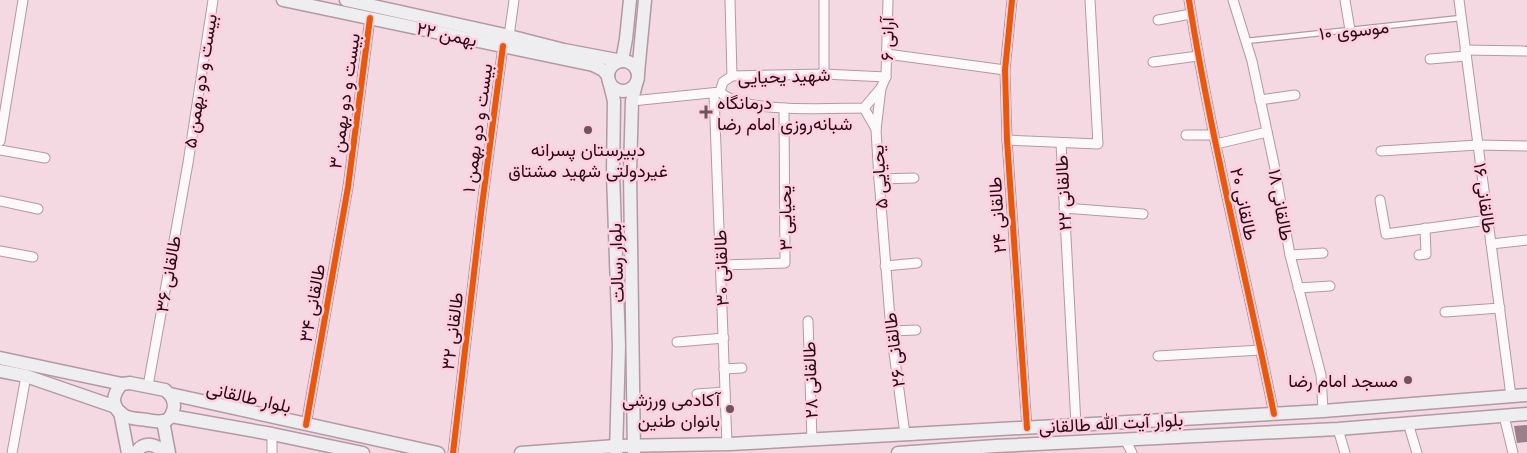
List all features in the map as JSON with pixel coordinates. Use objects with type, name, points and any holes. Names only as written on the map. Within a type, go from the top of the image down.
[{"type":"main road","name":"۲۲ بهمن","points":[[283,0],[370,18],[622,61]]},
{"type":"main road","name":"۲۲ بهمن","points":[[346,0],[392,5],[506,41],[594,65],[603,70],[608,78]]},
{"type":"main road","points":[[622,61],[630,0]]},
{"type":"main road","name":"بلوار رسالت","points":[[634,450],[630,172],[632,102],[637,79],[645,0]]},
{"type":"main road","points":[[622,61],[634,66],[637,79],[629,90],[619,91],[615,89],[608,78],[610,67],[622,61]]},
{"type":"main road","name":"بلوار رسالت","points":[[608,78],[614,101],[613,174],[619,346],[616,450]]},
{"type":"main road","points":[[0,358],[122,384],[114,395],[114,402],[118,410],[128,453]]},
{"type":"main road","points":[[0,370],[26,376],[118,410]]},
{"type":"main road","name":"بلوار طالقانی","points":[[122,384],[130,383],[148,386],[165,390],[170,394],[438,453]]},
{"type":"main road","points":[[169,453],[167,419],[174,403],[170,394]]},
{"type":"main road","name":"بلوار آیت الله طالقانی","points":[[634,450],[727,444],[770,447],[812,440],[1274,414],[1527,395]]},
{"type":"main road","name":"بلوار طالقانی","points":[[118,410],[125,416],[133,418],[167,419],[272,434],[363,453]]},
{"type":"main road","name":"بلوار آیت الله طالقانی","points":[[898,453],[997,449],[1125,439],[1338,429],[1527,414]]},
{"type":"main road","points":[[1123,423],[1125,439]]},
{"type":"main road","points":[[136,453],[139,448],[153,444],[163,453]]},
{"type":"main road","points":[[521,453],[634,450]]},
{"type":"street","points":[[0,141],[23,0]]},
{"type":"street","name":"بیست و دو بهمن ۵","points":[[188,163],[212,0]]},
{"type":"street","name":"بیست و دو بهمن ۱","points":[[481,213],[506,41],[514,0]]},
{"type":"street","points":[[730,0],[732,76]]},
{"type":"street","points":[[824,0],[824,74]]},
{"type":"street","name":"آرانی ۶","points":[[886,77],[888,0]]},
{"type":"street","points":[[888,16],[894,0]]},
{"type":"street","name":"طالقانی ۲۴","points":[[1012,0],[1006,70],[1007,140],[1028,428]]},
{"type":"street","name":"طالقانی ۲۲","points":[[1076,425],[1061,143],[1098,144],[1090,0]]},
{"type":"street","name":"طالقانی ۲۰","points":[[1189,0],[1213,134],[1274,414]]},
{"type":"street","name":"طالقانی ۱۸","points":[[1233,0],[1246,41],[1260,100],[1290,255],[1321,375],[1323,410]]},
{"type":"street","points":[[1345,0],[1350,30]]},
{"type":"street","name":"طالقانی ۱۶","points":[[1459,0],[1511,396]]},
{"type":"street","points":[[1158,20],[1191,14]]},
{"type":"street","name":"بیست و دو بهمن ۳","points":[[348,187],[370,18]]},
{"type":"street","points":[[1430,59],[1466,53],[1527,51]]},
{"type":"street","points":[[887,54],[1006,70]]},
{"type":"street","points":[[1153,62],[1198,56]]},
{"type":"street","name":"شهید یحیایی","points":[[632,102],[718,92],[723,82],[732,76],[824,74],[886,77]]},
{"type":"street","points":[[718,92],[726,97],[751,105],[784,108],[864,108],[881,88],[886,77]]},
{"type":"street","name":"یحیایی ۵","points":[[881,88],[876,130],[885,266]]},
{"type":"street","name":"طالقانی ۳۰","points":[[718,92],[727,444]]},
{"type":"street","points":[[1260,100],[1295,95]]},
{"type":"street","name":"یحیایی ۳","points":[[721,265],[785,263],[784,108]]},
{"type":"street","points":[[864,108],[876,130]]},
{"type":"street","points":[[1216,144],[1267,132]]},
{"type":"street","points":[[1186,135],[1213,134]]},
{"type":"street","points":[[1007,140],[1061,143]]},
{"type":"street","points":[[1381,151],[1478,145],[1527,146]]},
{"type":"street","points":[[0,150],[45,158]]},
{"type":"street","name":"طالقانی ۳۶","points":[[148,386],[188,163]]},
{"type":"street","points":[[879,179],[914,178]]},
{"type":"street","name":"طالقانی ۳۴","points":[[306,425],[348,187]]},
{"type":"street","points":[[1380,200],[1386,234],[1488,220]]},
{"type":"street","points":[[0,201],[38,209]]},
{"type":"street","points":[[1064,208],[1143,214]]},
{"type":"street","name":"طالقانی ۳۲","points":[[452,453],[481,213]]},
{"type":"street","points":[[1419,255],[1426,254],[1424,228]]},
{"type":"street","points":[[1491,244],[1527,240]]},
{"type":"street","points":[[0,251],[33,257]]},
{"type":"street","points":[[1290,255],[1323,253]]},
{"type":"street","points":[[885,266],[917,263]]},
{"type":"street","name":"طالقانی ۲۶","points":[[885,266],[891,331],[905,434]]},
{"type":"street","points":[[1298,288],[1330,286]]},
{"type":"street","points":[[1445,312],[1500,308]]},
{"type":"street","name":"طالقانی ۲۸","points":[[808,321],[812,440]]},
{"type":"street","points":[[891,331],[916,330]]},
{"type":"street","points":[[676,342],[724,338]]},
{"type":"street","points":[[1158,356],[1261,350]]},
{"type":"street","points":[[724,368],[742,368]]},
{"type":"street","points":[[12,453],[26,376]]},
{"type":"street","points":[[697,394],[725,392]]},
{"type":"street","points":[[1504,416],[1513,453]]},
{"type":"street","points":[[1408,423],[1417,453]]},
{"type":"street","points":[[1338,429],[1345,453]]},
{"type":"street","points":[[272,434],[272,453]]},
{"type":"street","points":[[1125,439],[1132,453]]},
{"type":"lane","name":"موسوی ۱۰","points":[[1246,41],[1461,18]]},
{"type":"building","points":[[1527,425],[1527,442],[1517,443],[1514,426]]},
{"type":"cycle path","points":[[1012,0],[1005,70],[1007,140],[1027,428]]},
{"type":"cycle path","points":[[1189,0],[1218,156],[1274,414]]},
{"type":"cycle path","points":[[306,425],[348,187],[370,18]]},
{"type":"cycle path","points":[[453,453],[503,46]]},
{"type":"place","name":"درمانگاه شبانه‌روزی امام رضا","points":[[706,112]]},
{"type":"place","name":"دبیرستان پسرانه غیردولتی شهید مشتاق","points":[[588,130]]},
{"type":"place","name":"مسجد امام رضا","points":[[1408,380]]},
{"type":"place","name":"آکادمی ورزشی بانوان طنین","points":[[730,409]]}]
